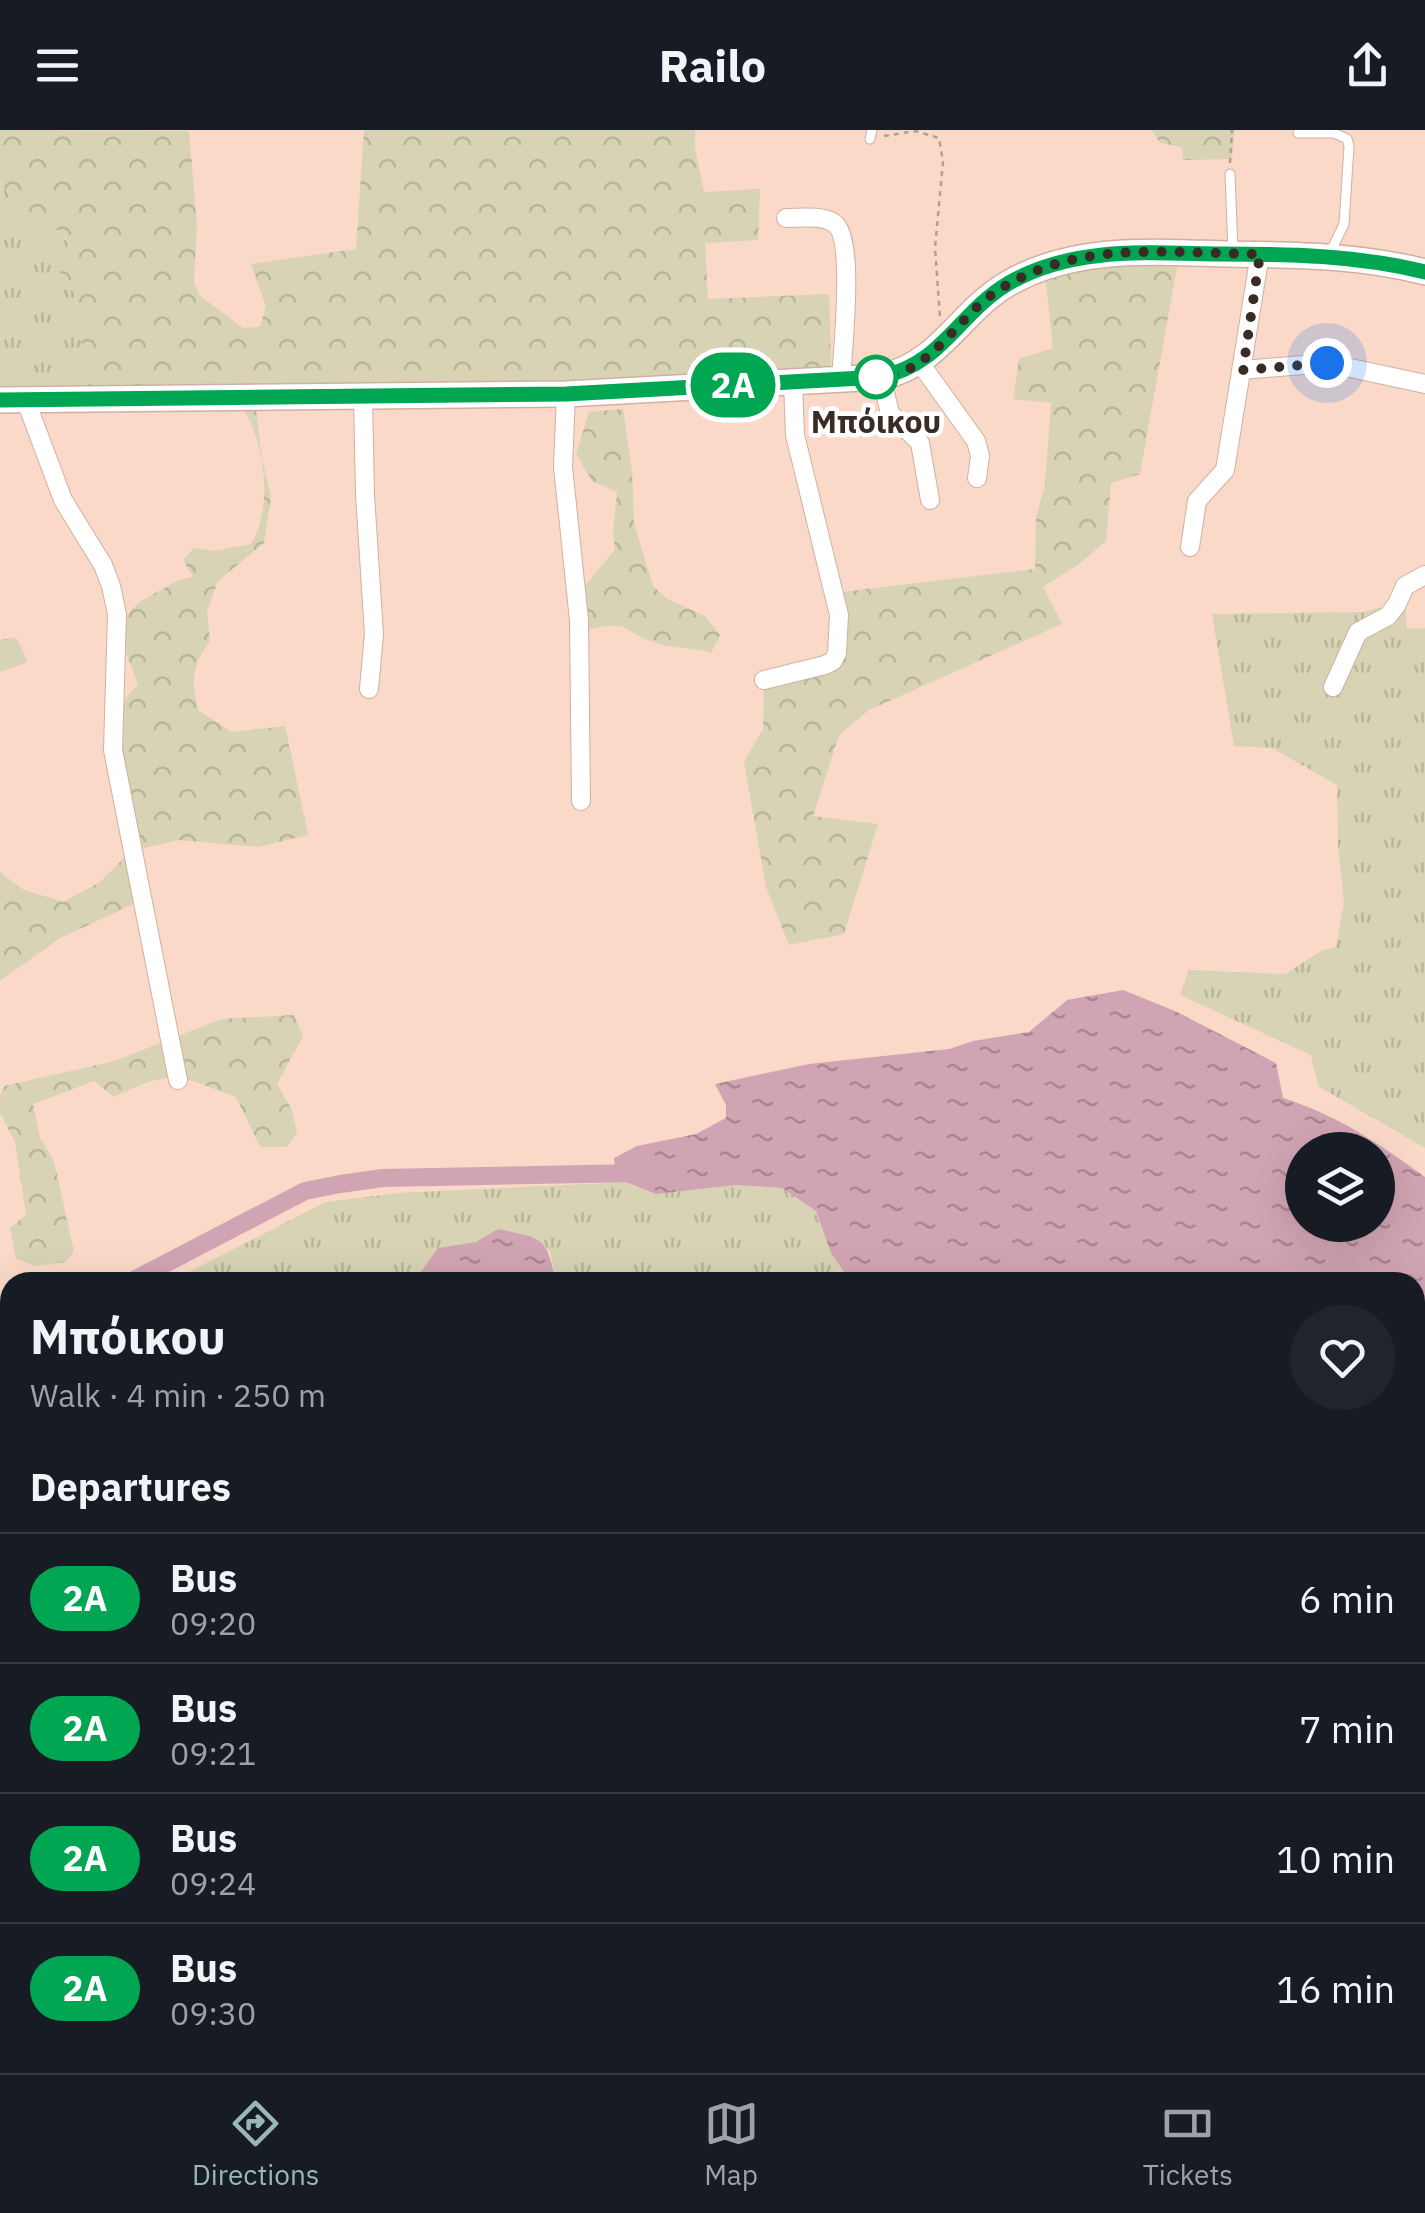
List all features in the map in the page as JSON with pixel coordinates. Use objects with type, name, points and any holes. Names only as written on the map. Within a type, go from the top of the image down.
[{"type":"main road","points":[[13,401],[566,394],[881,377],[920,364],[997,291],[1060,263],[1118,253],[1329,255],[1425,272]]},
{"type":"street","points":[[786,218],[820,218],[834,223],[841,232],[845,264],[840,380]]},
{"type":"street","points":[[1190,547],[1197,501],[1225,470],[1260,254]]},
{"type":"street","points":[[1243,370],[1327,363],[1425,384]]},
{"type":"street","points":[[920,364],[976,441],[980,456],[977,478]]},
{"type":"street","points":[[881,377],[890,414],[920,444],[930,500]]},
{"type":"street","points":[[764,680],[825,665],[838,653],[839,615],[795,435],[794,382]]},
{"type":"street","points":[[566,394],[563,466],[579,620],[581,801]]},
{"type":"street","points":[[364,396],[365,495],[374,634],[369,689]]},
{"type":"street","points":[[13,401],[111,586],[116,614],[113,750],[178,1080]]},
{"type":"street","points":[[1334,687],[1358,632],[1388,616],[1405,586],[1425,575]]},
{"type":"lane","points":[[1298,133],[1334,133],[1348,140],[1350,146],[1344,224],[1329,255]]},
{"type":"lane","points":[[1230,174],[1234,254]]},
{"type":"path","points":[[1230,174],[1232,130]]},
{"type":"path","points":[[871,134],[914,131],[939,138],[942,162],[935,282],[943,343]]},
{"type":"green space","points":[[0,130],[189,131],[197,225],[194,281],[199,295],[243,328],[260,327],[266,306],[251,264],[356,249],[364,130],[695,130],[704,192],[760,189],[758,240],[705,243],[708,299],[829,294],[831,364],[826,369],[609,383],[254,390],[271,498],[264,543],[218,581],[207,611],[210,641],[196,666],[195,691],[199,711],[232,732],[285,726],[308,835],[258,847],[178,840],[140,849],[140,901],[60,938],[0,981],[0,872],[22,889],[63,902],[100,882],[127,855],[119,722],[125,699],[138,684],[124,643],[125,621],[141,601],[193,577],[183,560],[194,548],[214,551],[251,544],[262,515],[264,481],[254,431],[229,391],[89,393],[75,294],[55,260],[69,244],[60,231],[43,224],[29,233],[0,180]]},
{"type":"green space","points":[[1151,130],[1235,130],[1232,159],[1183,160],[1182,147],[1160,143]]},
{"type":"green space","points":[[0,180],[29,232],[43,224],[60,231],[69,245],[64,281],[75,293],[89,393],[0,392]]},
{"type":"green space","points":[[1178,261],[1140,474],[1111,483],[1106,541],[1043,587],[1062,624],[869,710],[839,735],[813,816],[878,824],[844,934],[789,945],[766,887],[744,762],[763,729],[764,687],[834,667],[841,592],[1035,569],[1036,517],[1045,485],[1051,403],[1013,399],[1019,359],[1053,348],[1045,273]]},
{"type":"green space","points":[[623,409],[632,471],[634,523],[653,586],[667,599],[705,616],[720,635],[711,653],[656,643],[626,628],[589,629],[583,588],[615,550],[617,492],[592,481],[576,454],[589,412]]},
{"type":"green space","points":[[1405,601],[1407,629],[1425,628],[1425,1148],[1318,1086],[1311,1055],[1180,995],[1189,970],[1285,974],[1323,950],[1336,947],[1344,903],[1337,785],[1272,748],[1234,746],[1212,614],[1363,612]]},
{"type":"green space","points":[[16,637],[28,662],[0,672],[0,640]]},
{"type":"green space","points":[[294,1015],[303,1036],[277,1084],[292,1110],[297,1132],[287,1147],[260,1147],[236,1097],[187,1080],[163,1078],[114,1097],[94,1081],[33,1104],[40,1138],[54,1161],[74,1252],[65,1262],[36,1266],[16,1259],[10,1228],[26,1215],[15,1142],[0,1113],[4,1086],[115,1061],[221,1019]]},
{"type":"green space","points":[[616,1178],[656,1194],[736,1185],[782,1188],[816,1211],[831,1253],[844,1272],[554,1272],[550,1251],[498,1229],[476,1243],[438,1248],[421,1272],[189,1272],[326,1202],[398,1193],[607,1183]]},
{"type":"water","points":[[1123,990],[1175,1011],[1276,1063],[1283,1098],[1357,1132],[1285,1132],[1285,1242],[1395,1242],[1395,1156],[1425,1177],[1425,1272],[844,1272],[831,1253],[816,1211],[782,1188],[736,1185],[656,1194],[616,1178],[614,1158],[637,1146],[696,1134],[726,1118],[726,1105],[715,1084],[809,1064],[949,1049],[1029,1032],[1067,1000]]},
{"type":"water","points":[[498,1229],[533,1238],[545,1247],[553,1272],[421,1272],[438,1248],[476,1242]]},
{"type":"waterway","points":[[149,1272],[305,1191],[383,1178],[636,1173]]},
{"type":"bus line","name":"2Α","points":[[0,400],[566,394],[881,377],[920,364],[981,304],[1010,282],[1076,258],[1136,252],[1285,253],[1353,258],[1425,272]]},
{"type":"place","name":"Μπόικου","points":[[876,377]]},
{"type":"route","points":[[876,377],[920,364],[981,304],[1010,282],[1060,263],[1118,253],[1260,254],[1243,370],[1327,363]]}]
